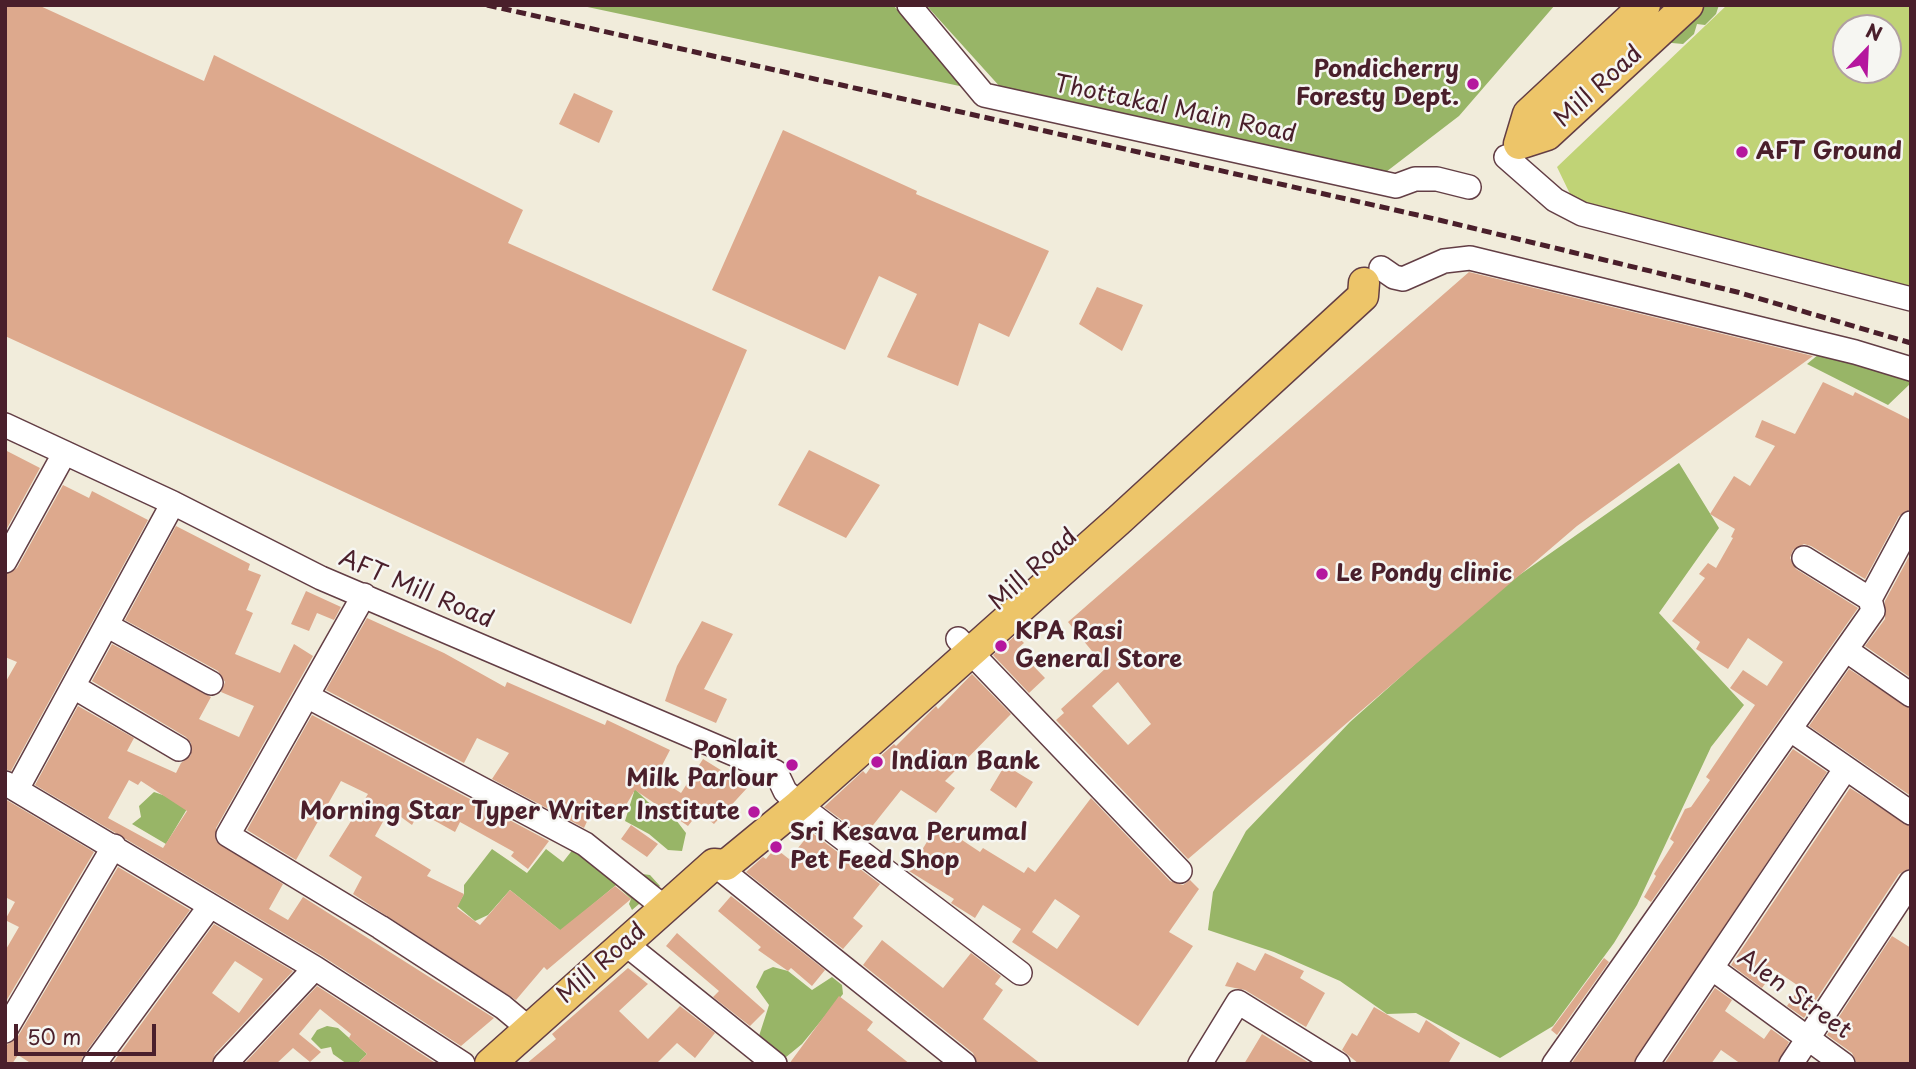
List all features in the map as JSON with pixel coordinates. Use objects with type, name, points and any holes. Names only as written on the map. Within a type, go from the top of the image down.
[{"type":"main road","name":"Mill Road","points":[[1645,5],[1528,114],[1520,144],[1547,135],[1688,5]]},
{"type":"main road","name":"Mill Road","points":[[490,1064],[527,1027],[626,945],[714,864],[711,853],[792,798],[964,646],[1341,293],[1351,284],[1373,275]]},
{"type":"street","name":"Thottakal Main Road","points":[[909,5],[984,95],[1396,186],[1415,179],[1437,179],[1469,187]]},
{"type":"street","points":[[1506,157],[1555,200],[1582,214],[1911,299]]},
{"type":"street","points":[[1373,275],[1403,279],[1444,261],[1470,258],[1842,349],[1911,369]]},
{"type":"street","name":"AFT Mill Road","points":[[5,425],[173,503],[321,578],[776,772],[792,798],[1020,973]]},
{"type":"street","points":[[5,561],[64,454]]},
{"type":"street","points":[[173,503],[74,687],[11,786],[314,968],[463,1064]]},
{"type":"street","points":[[1554,1064],[1873,611],[1870,599],[1911,523]]},
{"type":"street","points":[[1804,558],[1870,599]]},
{"type":"street","points":[[364,596],[228,835],[380,927],[503,1007],[527,1027]]},
{"type":"street","points":[[108,626],[211,683]]},
{"type":"street","points":[[964,646],[1180,872]]},
{"type":"street","points":[[1846,650],[1911,695]]},
{"type":"street","points":[[74,687],[179,749]]},
{"type":"street","points":[[307,696],[585,844],[665,908]]},
{"type":"street","points":[[1791,730],[1911,813]]},
{"type":"street","points":[[1647,1064],[1846,768]]},
{"type":"street","points":[[5,1031],[114,846]]},
{"type":"street","points":[[714,864],[964,1064]]},
{"type":"street","points":[[1791,1064],[1911,882]]},
{"type":"street","points":[[94,1064],[210,905]]},
{"type":"street","points":[[626,945],[775,1064]]},
{"type":"street","points":[[225,1064],[314,968]]},
{"type":"street","name":"Alen Street","points":[[1713,969],[1843,1064]]},
{"type":"street","points":[[1200,1064],[1238,1002],[1338,1064]]},
{"type":"green space","points":[[578,5],[893,5],[969,88]]},
{"type":"green space","points":[[926,5],[1555,5],[1459,116],[1382,175],[1002,89]]},
{"type":"green space","points":[[1692,5],[1719,5],[1716,14],[1705,25],[1697,24],[1694,34],[1683,44],[1672,43],[1663,35]]},
{"type":"green space","name":"AFT Ground","points":[[1727,5],[1911,5],[1911,296],[1599,214],[1571,196],[1557,167]]},
{"type":"green space","points":[[1825,349],[1911,373],[1911,383],[1888,405],[1807,364]]},
{"type":"green space","points":[[1679,463],[1719,528],[1659,613],[1744,705],[1711,747],[1637,905],[1614,943],[1553,1026],[1500,1058],[1416,1013],[1387,1014],[1340,981],[1274,952],[1208,930],[1213,892],[1246,831],[1350,722],[1498,590]]},
{"type":"green space","points":[[618,772],[648,802],[676,820],[686,833],[682,851],[668,850],[649,834],[625,821],[634,792],[615,780]]},
{"type":"green space","points":[[154,792],[190,804],[166,844],[132,824],[141,817],[139,806]]},
{"type":"green space","points":[[577,844],[634,873],[650,875],[660,886],[632,910],[629,904],[631,899],[616,885],[561,931],[510,890],[488,915],[475,921],[457,906],[464,894],[464,885],[492,849],[527,873],[546,849],[563,862]]},
{"type":"green space","points":[[773,967],[788,971],[812,990],[832,977],[842,985],[843,994],[802,1044],[780,1062],[759,1036],[769,1005],[756,987],[764,971]]},
{"type":"green space","points":[[327,1026],[338,1028],[367,1054],[357,1064],[347,1064],[333,1054],[331,1047],[321,1049],[311,1039],[317,1030]]},
{"type":"building","points":[[5,5],[38,5],[204,81],[214,55],[523,210],[508,243],[747,350],[631,624],[5,336]]},
{"type":"building","points":[[574,93],[613,111],[599,143],[559,124]]},
{"type":"building","points":[[783,130],[917,191],[916,194],[1049,251],[1009,337],[979,323],[958,386],[887,357],[917,294],[879,276],[845,350],[712,290]]},
{"type":"building","name":"Le Pondy clinic","points":[[1469,272],[1813,356],[1577,526],[1188,859],[1056,720],[1064,713],[1061,709],[1106,668],[1068,622]],"holes":[[[1118,682],[1151,724],[1128,745],[1092,706]]]},
{"type":"building","points":[[1097,287],[1143,305],[1122,351],[1079,324]]},
{"type":"building","points":[[1823,382],[1853,396],[1855,392],[1911,420],[1911,509],[1899,516],[1865,579],[1811,546],[1804,544],[1793,550],[1790,558],[1796,569],[1858,608],[1651,902],[1644,897],[1656,876],[1654,874],[1674,842],[1670,839],[1685,809],[1691,807],[1710,780],[1706,777],[1755,705],[1730,688],[1743,670],[1767,686],[1783,662],[1748,638],[1728,669],[1696,649],[1700,642],[1672,621],[1705,578],[1699,574],[1708,563],[1716,568],[1733,538],[1731,537],[1735,529],[1710,514],[1734,476],[1750,486],[1775,446],[1755,437],[1762,420],[1795,434]]},
{"type":"building","points":[[5,450],[40,468],[5,532]]},
{"type":"building","points":[[809,450],[880,485],[846,538],[778,505]]},
{"type":"building","points":[[63,485],[89,498],[92,491],[148,520],[11,771],[5,769],[5,683],[17,662],[5,657],[5,575],[17,568]]},
{"type":"building","points":[[176,526],[250,564],[248,570],[261,575],[246,610],[253,613],[235,654],[280,673],[294,644],[313,656],[216,828],[216,841],[283,884],[269,909],[288,920],[303,897],[494,1018],[461,1046],[322,956],[35,785],[78,706],[134,738],[127,751],[176,773],[181,763],[191,755],[191,743],[186,737],[92,681],[112,644],[211,697],[199,719],[239,737],[254,706],[221,692],[225,682],[218,671],[125,620]],"holes":[[[129,780],[138,785],[141,781],[187,811],[163,848],[108,818]]]},
{"type":"building","points":[[1911,553],[1911,678],[1865,646],[1885,619],[1885,601]]},
{"type":"building","points":[[306,591],[341,607],[334,620],[317,613],[309,631],[291,624]]},
{"type":"building","points":[[367,618],[444,653],[505,687],[507,682],[605,725],[607,720],[670,750],[656,777],[681,793],[703,759],[748,787],[714,824],[699,812],[688,826],[635,790],[620,815],[596,802],[584,828],[492,779],[509,753],[477,738],[464,763],[326,690]]},
{"type":"building","points":[[702,621],[733,634],[704,689],[727,699],[716,723],[665,701],[677,666]]},
{"type":"building","points":[[1016,635],[1024,643],[1017,649],[1045,678],[1029,693],[993,655]]},
{"type":"building","points":[[1849,669],[1911,709],[1911,796],[1809,726]]},
{"type":"building","points":[[972,674],[1011,714],[945,781],[955,788],[936,813],[901,790],[870,829],[867,826],[861,834],[824,807],[863,771],[866,774],[876,760],[894,744],[896,746],[936,706],[938,709]]},
{"type":"building","points":[[312,715],[549,841],[528,869],[511,856],[514,852],[460,822],[455,832],[419,812],[412,825],[390,809],[375,836],[431,870],[427,876],[464,894],[457,908],[480,925],[510,890],[560,930],[615,886],[631,899],[547,970],[544,967],[516,1000],[353,894],[362,877],[329,856],[368,794],[341,781],[296,860],[247,830]]},
{"type":"building","points":[[1793,749],[1827,772],[1633,1064],[1571,1064]]},
{"type":"building","points":[[1005,765],[1033,782],[1016,808],[990,790]]},
{"type":"building","points":[[1850,788],[1911,827],[1911,868],[1899,874],[1804,1018],[1787,1006],[1800,987],[1775,970],[1762,988],[1731,965]]},
{"type":"building","points":[[1091,798],[1170,881],[1183,885],[1190,880],[1199,889],[1169,932],[1193,946],[1138,1026],[1012,942],[1021,929],[983,905],[975,918],[951,903],[954,899],[909,871],[938,824],[980,852],[983,848],[1024,873],[1028,867],[1035,872]],"holes":[[[1055,899],[1080,916],[1057,949],[1032,932]]]},
{"type":"building","points":[[5,799],[94,852],[5,1003],[5,951],[19,927],[5,920],[15,902],[5,897]]},
{"type":"building","points":[[631,825],[658,844],[647,857],[621,839]]},
{"type":"building","points":[[811,832],[880,884],[853,918],[863,926],[843,949],[746,872],[763,857],[766,859],[775,848],[789,859]]},
{"type":"building","points":[[118,867],[190,910],[83,1056],[80,1064],[32,1064],[18,1055],[12,1064],[5,1064],[5,1046],[17,1038]]},
{"type":"building","points":[[731,896],[825,970],[812,986],[791,968],[788,971],[758,950],[761,947],[718,911]]},
{"type":"building","points":[[214,924],[293,971],[215,1054],[211,1064],[112,1064]],"holes":[[[235,961],[263,979],[239,1013],[212,993]]]},
{"type":"building","points":[[677,933],[765,1011],[750,1026],[713,997],[719,991],[666,946]]},
{"type":"building","points":[[1892,936],[1911,948],[1911,1064],[1857,1064],[1852,1053],[1827,1035]]},
{"type":"building","points":[[882,940],[943,988],[971,953],[1001,976],[995,984],[1003,990],[983,1019],[1041,1064],[978,1064],[973,1053],[863,965]]},
{"type":"building","points":[[1265,953],[1304,971],[1300,978],[1325,993],[1306,1027],[1245,990],[1225,986],[1237,962],[1255,971]]},
{"type":"building","points":[[1604,958],[1609,962],[1557,1035],[1551,1030]]},
{"type":"building","points":[[628,968],[648,984],[619,1011],[648,1039],[680,1006],[715,1033],[695,1058],[677,1043],[656,1064],[526,1064],[556,1039],[552,1034]]},
{"type":"building","points":[[317,986],[437,1064],[357,1064],[367,1054],[349,1038],[351,1034],[320,1009],[299,1034],[321,1052],[310,1062],[293,1048],[276,1064],[244,1064]]},
{"type":"building","points":[[1715,988],[1732,1000],[1725,1011],[1764,1039],[1771,1029],[1789,1042],[1777,1064],[1741,1064],[1721,1050],[1711,1064],[1664,1064]]},
{"type":"building","points":[[839,996],[873,1022],[867,1030],[910,1064],[789,1064]]},
{"type":"building","points":[[1374,1007],[1419,1033],[1426,1020],[1460,1043],[1448,1064],[1359,1064],[1342,1050],[1352,1033],[1357,1036]]},
{"type":"building","points":[[1262,1034],[1311,1064],[1244,1064]]},
{"type":"railway","points":[[487,5],[1435,219],[1737,292],[1911,343]]},
{"type":"place","name":"Pondicherry Foresty Dept.","points":[[1473,84]]},
{"type":"place","name":"AFT Ground","points":[[1742,152]]},
{"type":"place","name":"Le Pondy clinic","points":[[1322,574]]},
{"type":"place","name":"KPA Rasi General Store","points":[[1001,646]]},
{"type":"place","name":"Indian Bank","points":[[877,762]]},
{"type":"place","name":"Ponlait Milk Parlour","points":[[792,765]]},
{"type":"place","name":"Morning Star Typer Writer Institute","points":[[754,812]]},
{"type":"place","name":"Sri Kesava Perumal Pet Feed Shop","points":[[776,847]]}]
